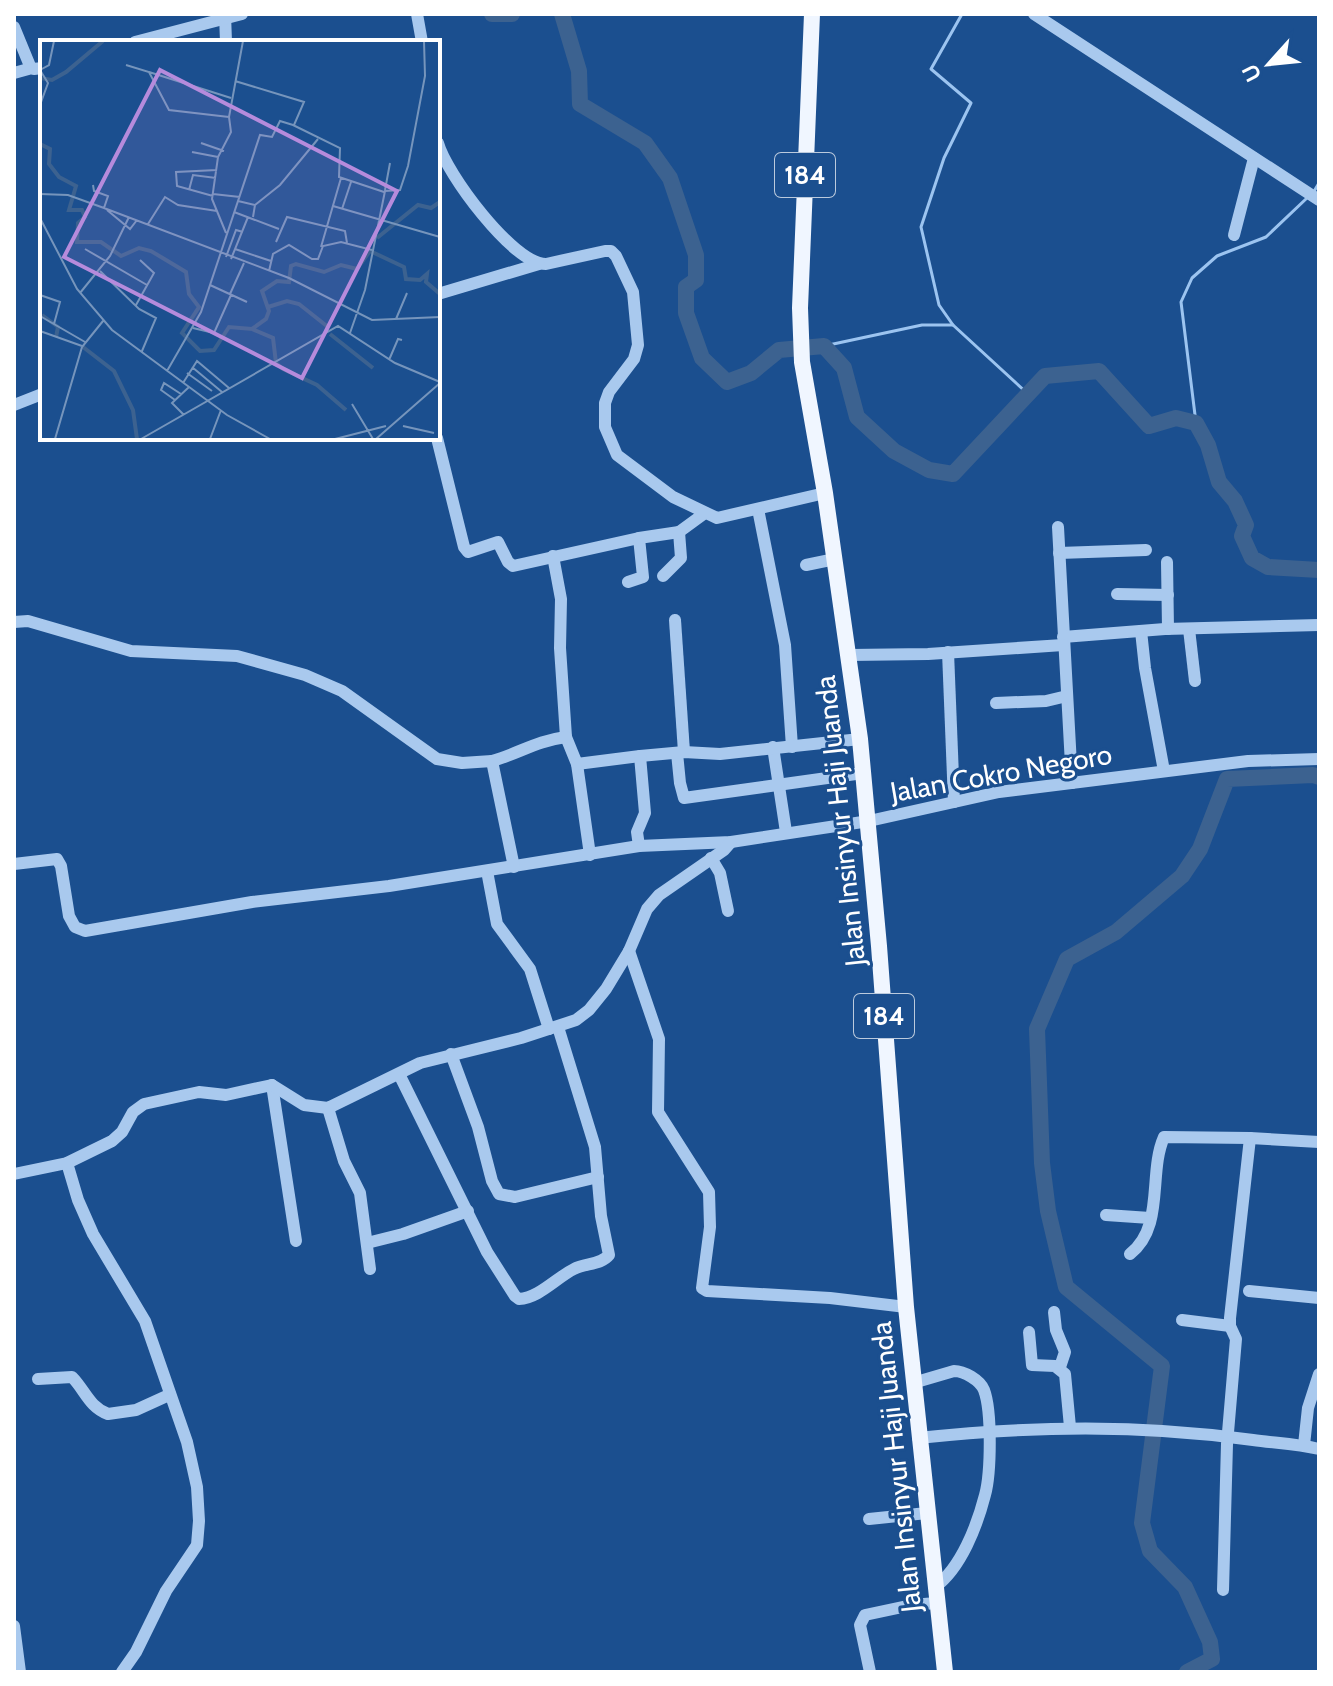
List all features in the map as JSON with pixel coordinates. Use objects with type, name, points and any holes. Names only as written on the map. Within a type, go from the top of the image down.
[{"type":"main road","name":"Jalan Insinyur Haji Juanda","points":[[812,14],[800,336],[802,362],[850,655],[869,821],[906,1307],[945,1672]]},
{"type":"street","points":[[142,40],[226,15],[242,14]]},
{"type":"street","points":[[417,14],[422,40]]},
{"type":"street","points":[[1034,14],[1319,200]]},
{"type":"street","points":[[226,15],[226,40]]},
{"type":"street","points":[[14,27],[37,68],[14,73]]},
{"type":"street","points":[[440,147],[450,169],[505,240],[539,264]]},
{"type":"street","points":[[1234,235],[1254,158]]},
{"type":"street","points":[[440,293],[539,264],[611,251],[633,292],[638,345],[634,359],[609,392],[604,416],[611,446],[625,463],[673,497],[705,513],[724,518],[825,493]]},
{"type":"street","points":[[14,405],[40,395]]},
{"type":"street","points":[[438,440],[466,550],[471,552],[498,542],[513,566],[679,532],[705,513]]},
{"type":"street","points":[[758,509],[785,645],[792,747]]},
{"type":"street","points":[[1058,527],[1072,783]]},
{"type":"street","points":[[663,576],[681,558],[679,532]]},
{"type":"street","points":[[628,582],[643,577],[639,538]]},
{"type":"street","points":[[1059,553],[1146,550]]},
{"type":"street","points":[[553,556],[561,599],[560,648],[566,737],[577,764],[590,855]]},
{"type":"street","points":[[806,565],[835,559]]},
{"type":"street","points":[[1167,562],[1168,629]]},
{"type":"street","points":[[1117,594],[1168,595]]},
{"type":"street","points":[[675,620],[680,783],[684,798],[863,773]]},
{"type":"street","points":[[14,622],[28,621],[131,651],[220,654],[305,675],[342,691],[437,759],[462,763],[492,761],[513,755],[542,740],[566,737]]},
{"type":"street","points":[[850,655],[948,652],[1168,629],[1319,625]]},
{"type":"street","points":[[1189,629],[1195,681]]},
{"type":"street","points":[[1141,631],[1164,771]]},
{"type":"street","points":[[948,652],[954,802]]},
{"type":"street","points":[[996,703],[1046,701],[1067,696]]},
{"type":"street","points":[[577,764],[680,752],[720,754],[860,739]]},
{"type":"street","points":[[773,747],[786,832]]},
{"type":"street","points":[[639,846],[637,832],[645,813],[640,756]]},
{"type":"street","name":"Jalan Cokro Negoro","points":[[328,1108],[420,1063],[576,1020],[589,1010],[629,951],[647,909],[659,895],[731,842],[869,821],[954,802],[1072,783],[1248,761],[1319,759]]},
{"type":"street","points":[[492,761],[514,867]]},
{"type":"street","points":[[14,864],[57,859],[61,866],[69,916],[75,927],[85,931],[239,904],[389,886],[639,846],[731,842]]},
{"type":"street","points":[[711,858],[720,873],[728,911]]},
{"type":"street","points":[[399,1074],[487,1252],[519,1299],[528,1299],[575,1268],[603,1261],[609,1255],[601,1216],[595,1147],[530,969],[497,924],[487,871]]},
{"type":"street","points":[[629,951],[661,1050],[658,1112],[709,1192],[710,1227],[702,1288],[707,1291],[830,1298],[906,1307]]},
{"type":"street","points":[[451,1054],[478,1127],[492,1181],[499,1194],[515,1197],[598,1177]]},
{"type":"street","points":[[272,1085],[296,1241]]},
{"type":"street","points":[[14,1174],[67,1163],[119,1137],[133,1112],[144,1104],[199,1092],[226,1095],[272,1085],[304,1105],[328,1108],[344,1161],[360,1193],[370,1269]]},
{"type":"street","points":[[1130,1254],[1142,1242],[1150,1218],[1164,1137],[1319,1142]]},
{"type":"street","points":[[1223,1590],[1227,1437],[1236,1339],[1230,1326],[1250,1138]]},
{"type":"street","points":[[67,1163],[93,1234],[145,1321],[191,1455],[197,1487],[198,1538],[195,1549],[166,1591],[136,1652],[122,1672]]},
{"type":"street","points":[[367,1243],[468,1211]]},
{"type":"street","points":[[1106,1215],[1150,1218]]},
{"type":"street","points":[[1249,1291],[1319,1298]]},
{"type":"street","points":[[1054,1312],[1056,1330],[1065,1352],[1060,1367],[1066,1378],[1070,1427]]},
{"type":"street","points":[[1182,1320],[1230,1326]]},
{"type":"street","points":[[1029,1332],[1032,1365],[1060,1367]]},
{"type":"street","points":[[870,1672],[860,1625],[865,1615],[912,1605],[936,1595],[976,1523],[985,1494],[989,1431],[984,1389],[961,1371],[913,1383]]},
{"type":"street","points":[[1304,1445],[1308,1408],[1319,1374]]},
{"type":"street","points":[[38,1379],[72,1377],[89,1402],[108,1414],[136,1410],[169,1395]]},
{"type":"street","points":[[918,1438],[1070,1427],[1165,1431],[1319,1449]]},
{"type":"street","points":[[869,1519],[927,1513]]},
{"type":"street","points":[[14,1626],[20,1672]]},
{"type":"waterway","points":[[492,14],[512,14]]},
{"type":"waterway","points":[[562,14],[579,71],[580,104],[645,143],[670,178],[696,255],[696,280],[686,287],[686,313],[702,358],[727,382],[751,373],[779,350],[824,346],[844,368],[857,417],[894,451],[929,470],[953,474],[1045,376],[1099,371],[1149,426],[1176,418],[1196,423],[1208,445],[1219,482],[1235,501],[1246,525],[1242,536],[1252,558],[1268,567],[1319,570]]},
{"type":"waterway","points":[[962,14],[931,69],[971,103],[944,158],[921,227],[939,305],[953,325],[1028,394]]},
{"type":"waterway","points":[[1313,193],[1319,183]]},
{"type":"waterway","points":[[1196,423],[1181,302],[1192,278],[1217,256],[1266,237],[1307,198]]},
{"type":"waterway","points":[[824,346],[922,325],[953,325]]},
{"type":"waterway","points":[[1187,1672],[1212,1659],[1210,1642],[1185,1587],[1150,1551],[1142,1523],[1162,1366],[1066,1287],[1048,1211],[1042,1163],[1037,1029],[1067,959],[1116,932],[1182,876],[1200,849],[1227,779],[1319,777]]}]
